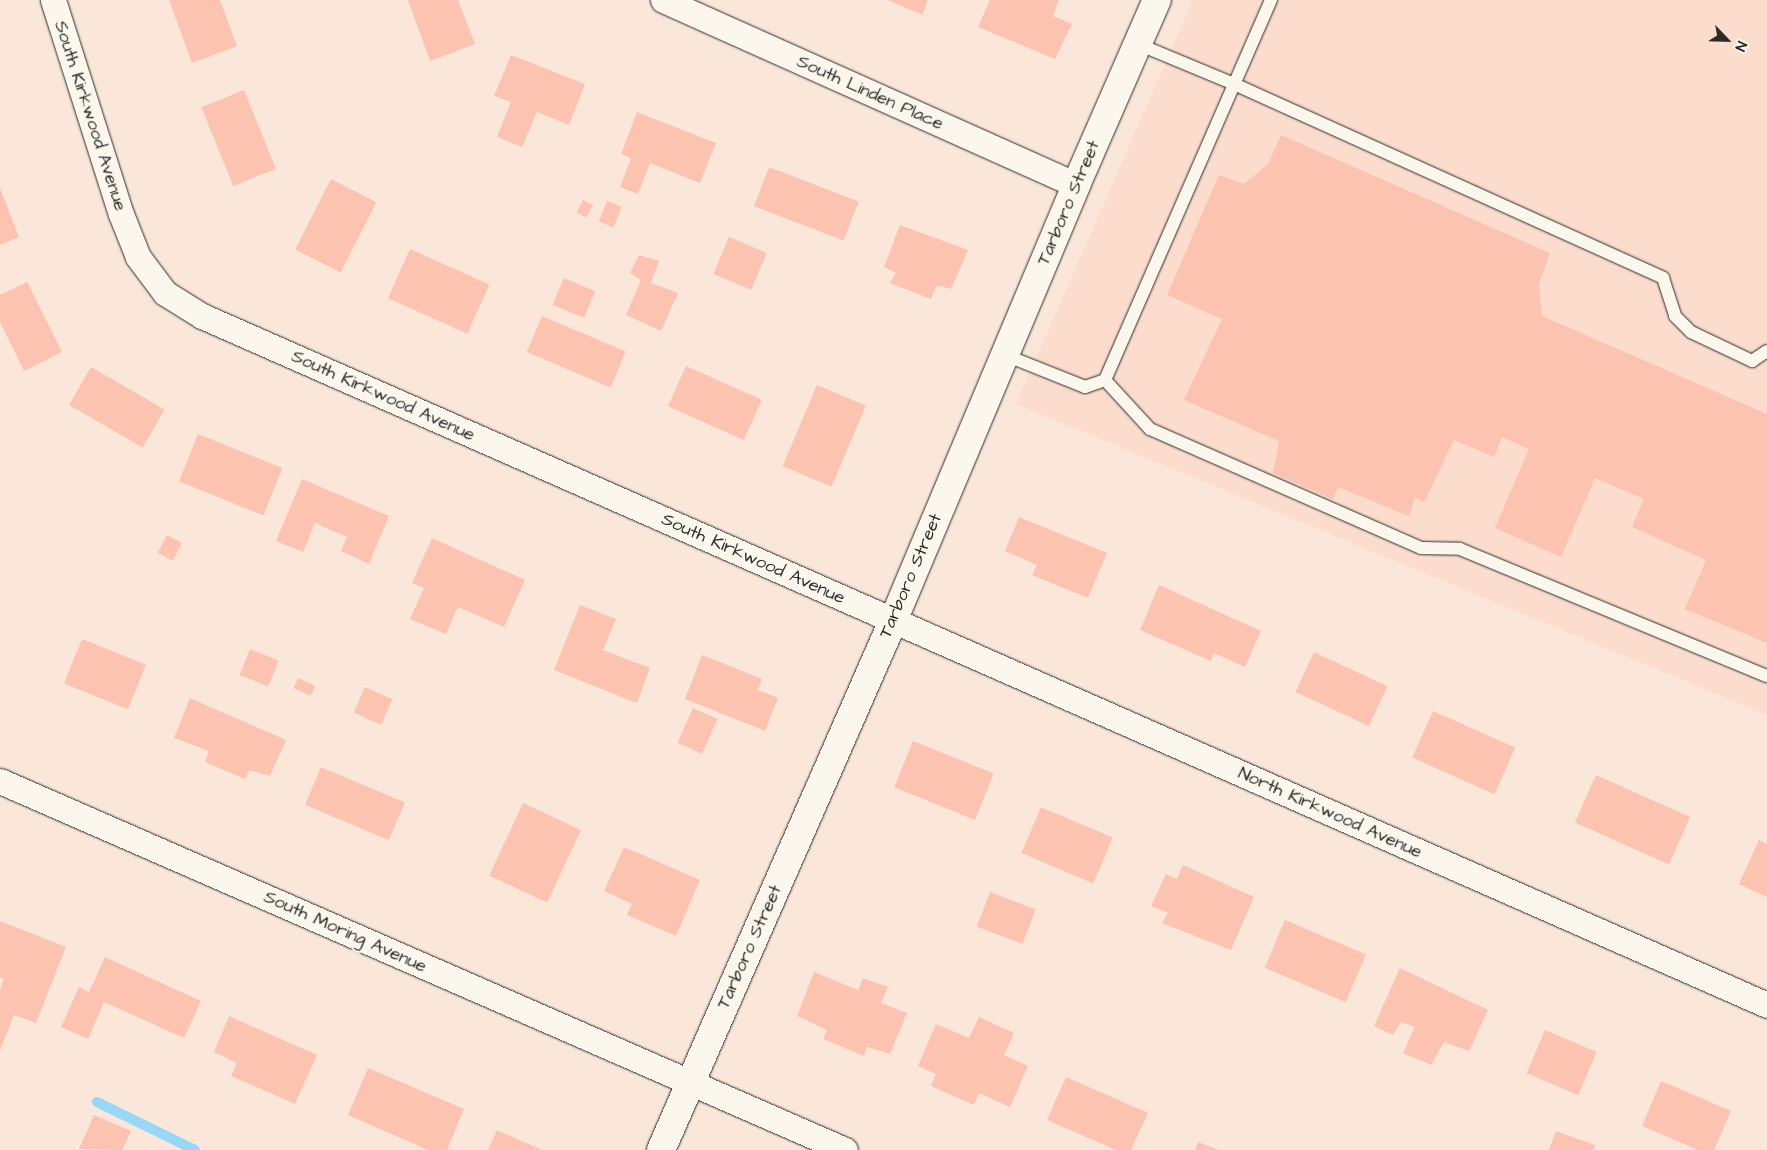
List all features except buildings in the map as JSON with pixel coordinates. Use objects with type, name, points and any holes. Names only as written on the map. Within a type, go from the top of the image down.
[{"type":"street","name":"South Kirkwood Avenue","points":[[53,0],[134,248],[138,257],[165,293],[202,316],[893,620]]},
{"type":"street","name":"South Linden Place","points":[[663,0],[1076,185]]},
{"type":"street","name":"Tarboro Street","points":[[661,1150],[893,620],[1076,185],[1157,0]]},
{"type":"street","name":"North Kirkwood Avenue","points":[[893,620],[1767,1005]]},
{"type":"street","name":"South Moring Avenue","points":[[0,781],[845,1150]]},
{"type":"lane","points":[[1005,355],[1085,387],[1105,380],[1271,0]]},
{"type":"lane","points":[[1138,44],[1234,84],[1663,278],[1675,316],[1691,332],[1752,361],[1767,351]]},
{"type":"lane","points":[[1105,380],[1150,429],[1421,548],[1460,549],[1767,676]]},
{"type":"shaded area","points":[[1193,0],[1767,0],[1767,715],[1016,404]]},
{"type":"waterway","points":[[97,1102],[195,1150]]}]
